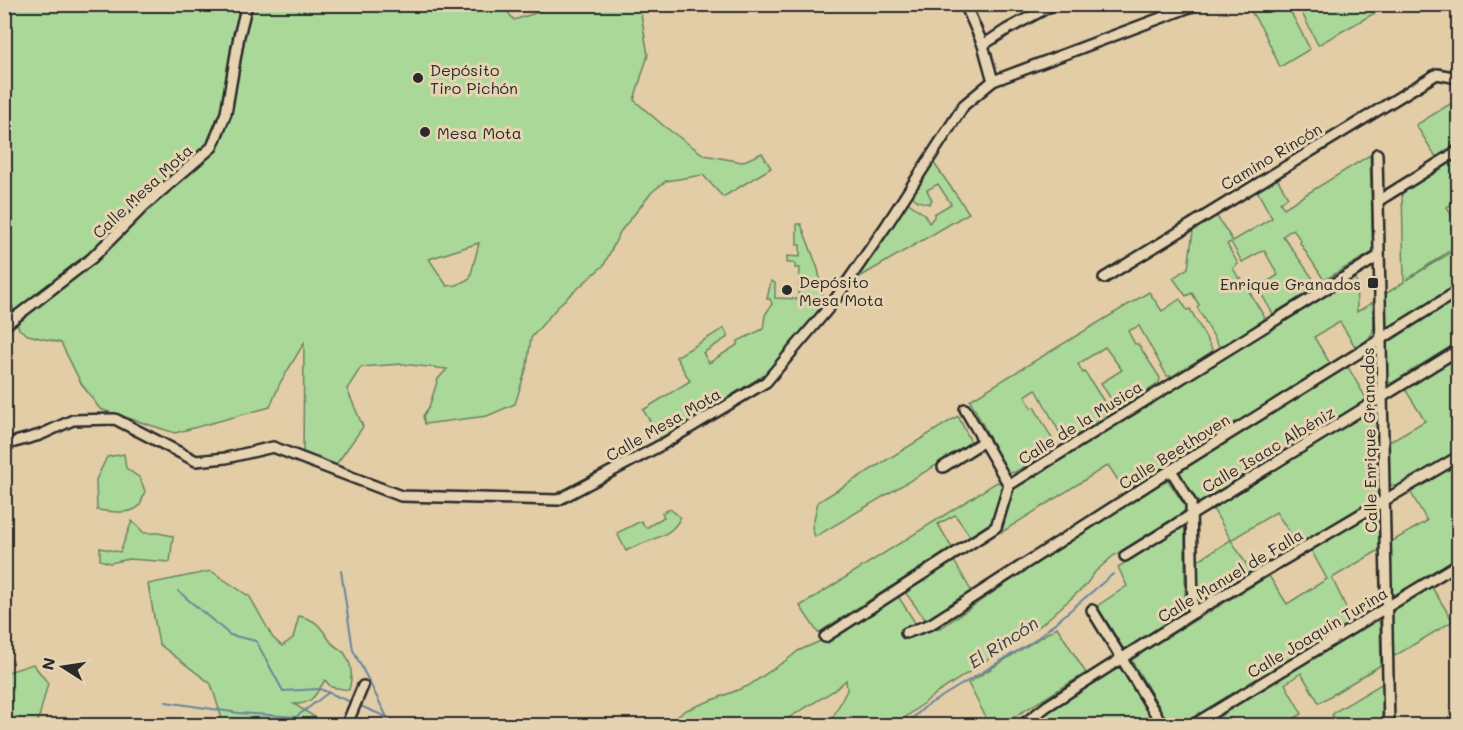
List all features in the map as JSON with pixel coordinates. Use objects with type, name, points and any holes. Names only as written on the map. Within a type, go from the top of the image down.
[{"type":"street","name":"Calle Mesa Mota","points":[[4,326],[92,258],[145,205],[212,147],[226,113],[239,36],[247,4]]},
{"type":"street","points":[[965,4],[983,45],[993,81]]},
{"type":"street","points":[[983,45],[1054,4]]},
{"type":"street","name":"Calle Mesa Mota","points":[[4,445],[40,435],[73,420],[115,419],[196,461],[226,458],[273,447],[401,496],[558,500],[663,444],[766,382],[832,304],[886,226],[964,105],[993,81],[1198,4]]},
{"type":"street","name":"Camino Rincón","points":[[1104,278],[1437,74],[1458,78]]},
{"type":"street","points":[[1378,201],[1458,151]]},
{"type":"street","name":"Calle Enrique Granados","points":[[1377,154],[1389,726]]},
{"type":"street","name":"Calle de la Musica","points":[[825,637],[996,527],[1009,485],[1379,256]]},
{"type":"street","name":"Calle Beethoven","points":[[906,633],[931,624],[1171,470],[1458,291]]},
{"type":"street","name":"Calle Isaac Albéniz","points":[[1125,556],[1458,350]]},
{"type":"street","points":[[965,409],[1009,485]]},
{"type":"street","points":[[943,467],[984,441]]},
{"type":"street","name":"Calle Manuel de Falla","points":[[1021,726],[1047,706],[1123,657],[1458,457]]},
{"type":"street","points":[[1171,470],[1191,503],[1193,513],[1193,614]]},
{"type":"street","name":"Calle Joaquín Turina","points":[[1191,726],[1458,564]]},
{"type":"street","points":[[1092,610],[1123,657],[1163,726]]},
{"type":"street","points":[[349,726],[349,719],[363,686]]},
{"type":"green space","points":[[423,4],[423,7],[431,4],[501,4],[514,20],[545,10],[551,5],[644,5],[641,14],[648,55],[634,100],[665,127],[704,155],[742,162],[762,153],[771,168],[723,197],[703,175],[666,181],[652,192],[620,232],[604,265],[560,304],[531,338],[527,366],[515,404],[487,416],[425,424],[423,416],[429,407],[438,379],[447,369],[402,364],[361,367],[347,389],[363,427],[335,466],[303,453],[304,343],[280,383],[270,407],[175,433],[100,409],[81,383],[61,343],[28,335],[19,329],[4,277],[4,5]],"holes":[[[479,243],[470,278],[457,285],[447,286],[429,259]]]},
{"type":"green space","points":[[1247,5],[1287,5],[1310,49],[1280,67],[1264,32]]},
{"type":"green space","points":[[1298,5],[1389,5],[1318,45]]},
{"type":"green space","points":[[1458,99],[1458,142],[1436,157],[1416,125]]},
{"type":"green space","points":[[1458,151],[1458,200],[1447,207],[1458,226],[1458,245],[1406,280],[1458,248],[1458,285],[1393,326],[1386,326],[1384,295],[1404,282],[1402,190]]},
{"type":"green space","points":[[1370,155],[1373,252],[1324,280],[1293,229],[1283,236],[1316,283],[1316,287],[1273,314],[1258,288],[1278,275],[1264,250],[1242,262],[1231,242],[1227,244],[1238,264],[1233,268],[1265,318],[1222,348],[1219,346],[1197,307],[1199,305],[1192,293],[1186,296],[1173,278],[1188,268],[1194,224],[1214,212],[1233,241],[1272,218],[1255,187],[1275,175],[1288,197],[1280,203],[1284,208]]},
{"type":"green space","points":[[933,162],[969,213],[858,278],[856,276],[907,202],[924,214],[929,223],[934,214],[951,204],[938,184],[927,190],[932,200],[929,204],[918,201],[912,196]]},
{"type":"green space","points":[[797,224],[801,224],[818,269],[825,303],[767,373],[661,439],[643,410],[690,381],[676,357],[724,328],[728,337],[703,353],[709,363],[737,345],[738,341],[763,329],[765,315],[772,304],[770,299],[767,299],[771,281],[775,283],[775,298],[798,299],[800,268],[795,268],[795,263],[787,263],[787,256],[800,257],[800,245],[797,245]]},
{"type":"green space","points":[[1356,275],[1357,312],[1373,302],[1374,329],[1364,343],[1356,348],[1340,322],[1314,337],[1331,365],[1126,492],[1108,465],[1002,532],[1016,485],[1138,412]]},
{"type":"green space","points":[[1149,292],[1162,311],[1180,299],[1187,310],[1190,309],[1212,349],[1210,353],[1173,376],[1167,376],[1139,326],[1128,331],[1160,378],[1159,383],[1121,409],[1117,409],[1101,383],[1122,370],[1105,347],[1078,364],[1108,408],[1107,415],[1068,441],[1064,441],[1036,389],[1025,396],[1031,408],[1034,407],[1056,449],[1015,472],[1008,473],[970,400]]},
{"type":"green space","points":[[1458,297],[1458,342],[1392,383],[1388,382],[1386,344]]},
{"type":"green space","points":[[1458,355],[1458,450],[1406,482],[1397,486],[1391,485],[1388,481],[1387,443],[1425,421],[1405,389]]},
{"type":"green space","points":[[1348,367],[1367,400],[1205,501],[1200,503],[1189,494],[1178,472]]},
{"type":"green space","points":[[1368,411],[1376,413],[1378,496],[1298,545],[1276,512],[1231,540],[1212,507]]},
{"type":"green space","points":[[958,416],[972,444],[815,537],[812,528],[818,502]]},
{"type":"green space","points":[[124,454],[126,468],[140,478],[145,491],[141,504],[132,511],[126,512],[97,510],[96,480],[107,457]]},
{"type":"green space","points":[[1458,461],[1458,557],[1395,596],[1391,591],[1391,542],[1427,521],[1410,491]]},
{"type":"green space","points":[[1167,479],[1186,508],[1182,513],[1113,556],[1095,572],[1085,586],[1041,625],[934,695],[896,725],[812,725],[833,717],[847,690],[846,680],[835,690],[777,725],[667,726],[684,711],[748,686],[798,651],[834,635],[898,596],[914,621],[918,635],[942,627],[1096,523]]},
{"type":"green space","points":[[997,482],[1003,484],[992,522],[970,536],[955,515],[938,524],[952,548],[818,633],[800,606]]},
{"type":"green space","points":[[670,509],[680,517],[671,530],[626,551],[617,533],[641,521],[646,528],[664,517],[662,513]]},
{"type":"green space","points":[[1372,513],[1377,513],[1381,518],[1381,549],[1332,578],[1353,622],[1181,725],[1170,725],[1132,658],[1269,576],[1287,604],[1327,579],[1311,550]]},
{"type":"green space","points":[[132,521],[144,533],[173,536],[170,562],[129,559],[110,563],[100,560],[100,548],[120,552]]},
{"type":"green space","points":[[1185,525],[1185,611],[1128,648],[1123,648],[1097,606],[1127,586],[1118,567]]},
{"type":"green space","points":[[1231,540],[1252,573],[1205,602],[1199,601],[1196,597],[1197,561]]},
{"type":"green space","points":[[953,559],[974,596],[927,622],[905,592]]},
{"type":"green space","points":[[211,571],[250,597],[273,638],[282,646],[293,638],[299,616],[318,625],[332,644],[345,654],[351,672],[349,690],[331,687],[325,680],[309,701],[294,704],[327,725],[224,725],[211,684],[159,644],[148,584]]},
{"type":"green space","points":[[1431,586],[1453,621],[1393,657],[1393,609]]},
{"type":"green space","points":[[1376,620],[1379,621],[1380,626],[1381,665],[1319,703],[1301,673],[1285,684],[1302,714],[1283,725],[1201,725]]},
{"type":"green space","points":[[1057,627],[1086,673],[1001,725],[990,725],[968,683]]},
{"type":"green space","points":[[33,664],[48,683],[37,725],[5,725],[5,673]]},
{"type":"green space","points":[[1116,667],[1127,672],[1158,726],[1029,726],[1045,712]]},
{"type":"green space","points":[[1383,683],[1382,721],[1375,725],[1327,725],[1336,720],[1332,715],[1336,711]]},
{"type":"waterway","points":[[341,571],[353,650],[387,717]]},
{"type":"waterway","name":"El Rincón","points":[[904,726],[926,706],[1034,641],[1113,574]]},
{"type":"waterway","name":"El Rincón","points":[[178,591],[230,635],[256,641],[283,691],[320,689],[353,703]]},
{"type":"waterway","points":[[166,702],[239,713],[296,717],[328,693]]},
{"type":"waterway","name":"El Rincón","points":[[358,705],[396,721],[401,726]]},
{"type":"place","name":"Depósito Tiro Pichón","points":[[418,78]]},
{"type":"place","name":"Mesa Mota","points":[[425,132]]},
{"type":"place","name":"Enrique Granados","points":[[1373,283]]},
{"type":"place","name":"Depósito Mesa Mota","points":[[787,290]]}]
